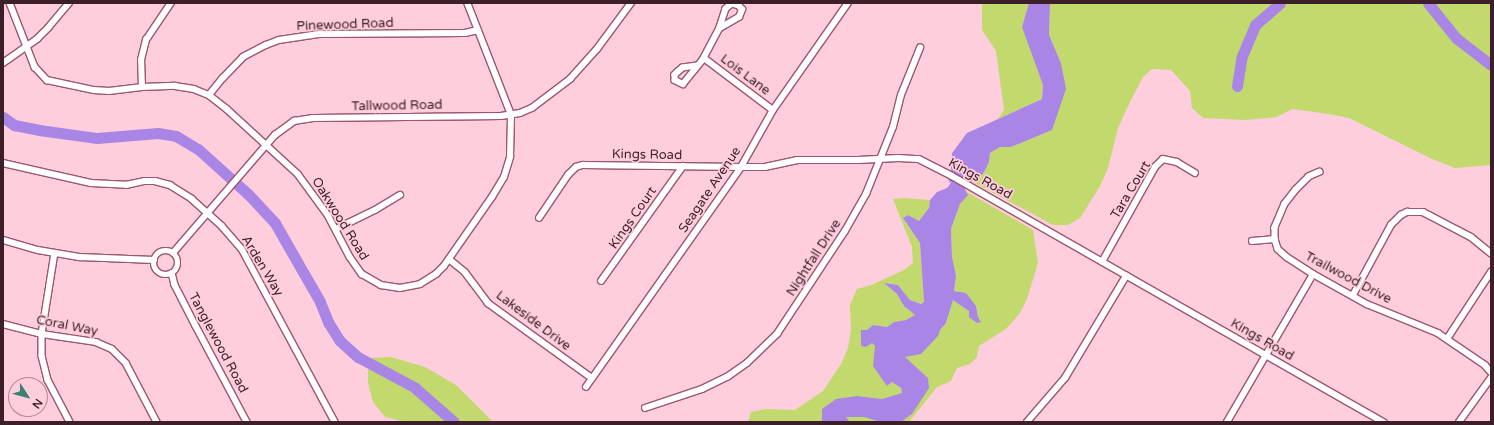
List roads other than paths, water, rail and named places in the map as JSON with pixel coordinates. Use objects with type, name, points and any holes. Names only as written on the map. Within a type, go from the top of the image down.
[{"type":"street","points":[[10,3],[27,47]]},
{"type":"street","points":[[3,63],[27,47],[48,28],[69,3]]},
{"type":"street","points":[[142,87],[141,60],[145,45],[156,24],[172,3]]},
{"type":"street","name":"Oakwood Road","points":[[27,47],[35,67],[47,80],[94,90],[109,91],[142,87],[182,86],[209,95],[288,163],[305,182],[336,229],[362,274],[381,285],[400,288],[420,284],[436,274],[449,259],[504,177],[510,157],[511,115],[467,3]]},
{"type":"street","name":"Tallwood Road","points":[[173,252],[267,144],[284,127],[303,119],[511,115],[532,108],[570,79],[598,49],[631,3]]},
{"type":"street","name":"Seagate Avenue","points":[[586,387],[741,167],[773,110],[848,3]]},
{"type":"street","name":"Lois Lane","points":[[697,66],[704,58],[720,28],[728,5],[737,4],[742,10],[739,17],[720,28]]},
{"type":"street","name":"Pinewood Road","points":[[209,95],[222,78],[243,57],[266,45],[280,40],[319,34],[465,33],[478,30]]},
{"type":"street","name":"Nightfall Drive","points":[[646,408],[702,389],[727,377],[747,363],[763,349],[790,315],[845,231],[866,194],[893,127],[901,95],[920,48]]},
{"type":"street","name":"Lois Lane","points":[[704,58],[773,110]]},
{"type":"street","name":"Tara Court","points":[[1102,262],[1155,167],[1163,159],[1177,162],[1195,173]]},
{"type":"street","name":"Kings Road","points":[[539,218],[568,175],[576,167],[583,165],[765,167],[797,160],[919,160],[952,176],[1384,422]]},
{"type":"street","name":"Arden Way","points":[[3,163],[91,184],[126,185],[145,181],[162,183],[182,192],[208,212],[232,238],[252,265],[335,422]]},
{"type":"street","name":"Kings Court","points":[[601,281],[682,166]]},
{"type":"street","points":[[1252,241],[1275,239],[1276,228],[1285,204],[1300,186],[1309,178],[1320,172]]},
{"type":"street","points":[[336,229],[375,210],[400,194]]},
{"type":"street","points":[[1353,295],[1391,225],[1401,215],[1407,212],[1423,212],[1471,237],[1491,252]]},
{"type":"street","name":"Trailwood Drive","points":[[1275,239],[1278,249],[1287,258],[1367,304],[1422,326],[1447,339],[1485,365],[1491,372]]},
{"type":"street","points":[[3,240],[55,253],[88,258],[154,260]]},
{"type":"street","points":[[165,250],[173,252],[178,259],[178,264],[172,273],[160,274],[155,268],[154,260],[161,251],[165,250]]},
{"type":"street","points":[[55,253],[42,334],[42,356],[48,380],[70,422]]},
{"type":"street","name":"Lakeside Drive","points":[[449,259],[465,272],[488,303],[592,378]]},
{"type":"street","points":[[1447,339],[1491,272]]},
{"type":"street","name":"Tanglewood Road","points":[[172,273],[176,285],[196,326],[247,422]]},
{"type":"street","points":[[1227,422],[1313,274]]},
{"type":"street","points":[[1027,422],[1065,378],[1126,276]]},
{"type":"street","name":"Coral Way","points":[[3,324],[42,334],[96,342],[112,349],[126,363],[157,422]]},
{"type":"street","points":[[1458,422],[1491,378]]},
{"type":"waterway","points":[[1237,86],[1242,56],[1255,25],[1280,3]]},
{"type":"waterway","points":[[1428,3],[1456,38],[1491,65]]},
{"type":"waterway","points":[[3,117],[14,125],[97,138],[158,133],[176,136],[198,149],[248,194],[275,223],[320,302],[328,322],[340,341],[358,357],[414,387],[454,422]]}]
